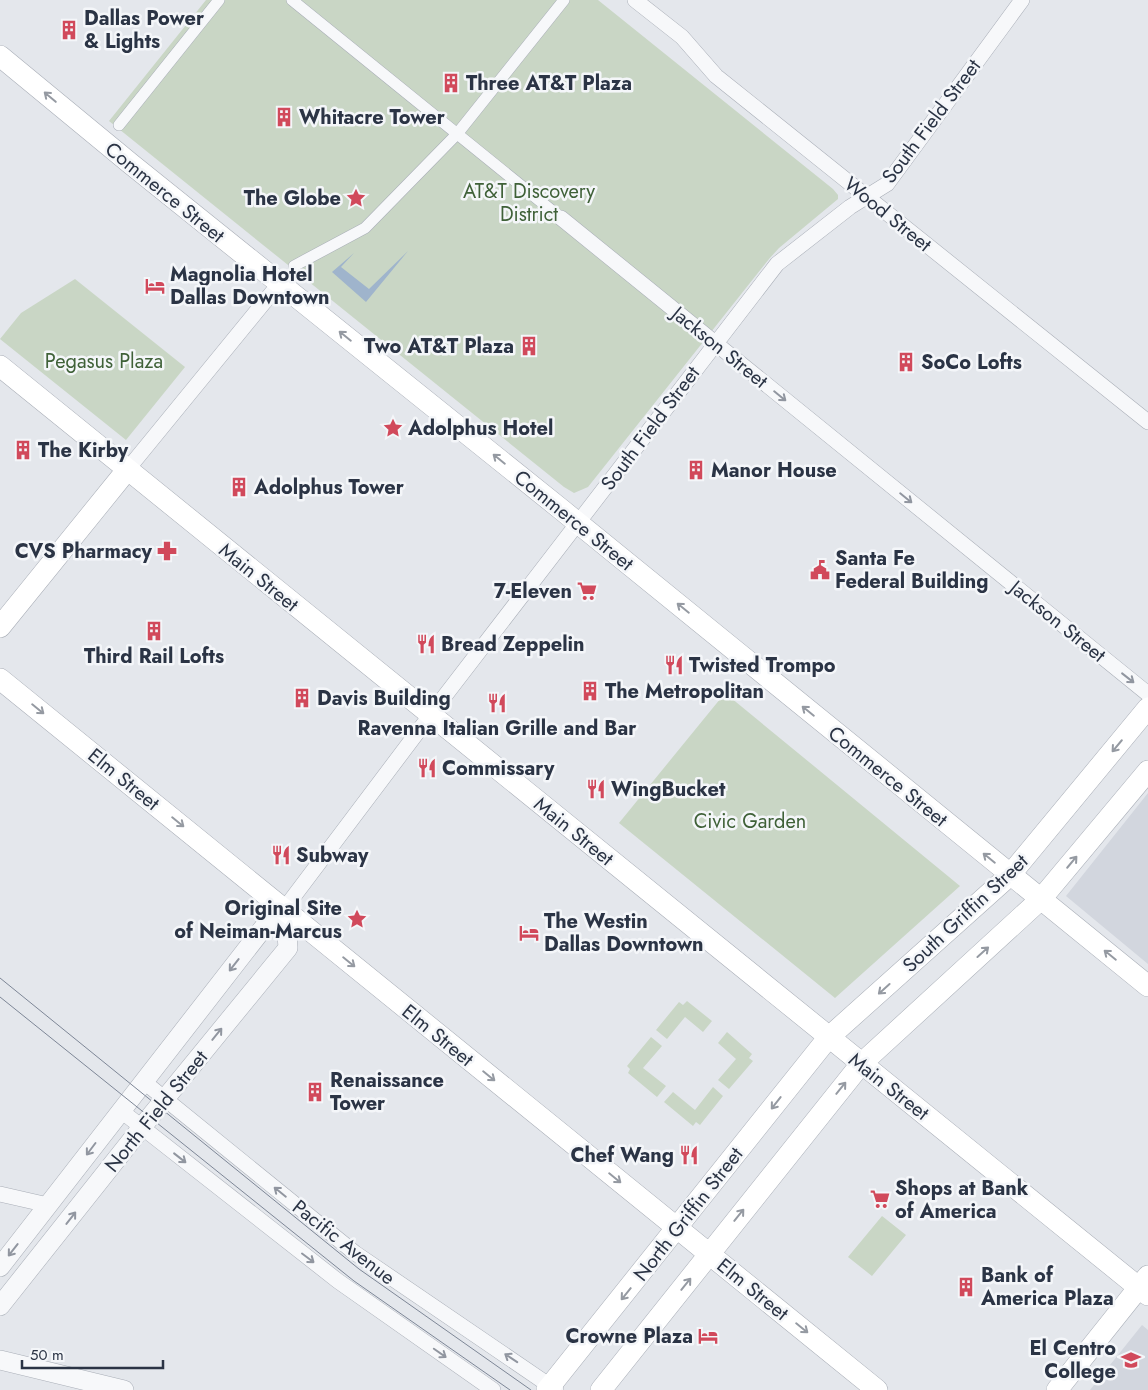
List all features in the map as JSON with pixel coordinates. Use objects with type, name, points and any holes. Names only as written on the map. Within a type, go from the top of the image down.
[{"type":"main road","name":"Commerce Street","points":[[0,56],[1148,986]]},
{"type":"main road","name":"Main Street","points":[[0,366],[828,1038],[1145,1286]]},
{"type":"main road","points":[[0,627],[127,470]]},
{"type":"main road","name":"Elm Street","points":[[0,678],[877,1390]]},
{"type":"main road","name":"South Griffin Street","points":[[828,1038],[1010,875],[1148,708]]},
{"type":"main road","name":"South Griffin Street","points":[[861,1064],[1041,899],[1148,771]]},
{"type":"main road","name":"North Griffin Street","points":[[552,1389],[828,1038]]},
{"type":"main road","name":"North Griffin Street","points":[[601,1390],[861,1064]]},
{"type":"main road","points":[[1057,1390],[1145,1286]]},
{"type":"street","points":[[120,126],[219,0]]},
{"type":"street","name":"Jackson Street","points":[[292,0],[1148,694]]},
{"type":"street","points":[[294,266],[365,228],[457,134],[564,0]]},
{"type":"street","name":"Wood Street","points":[[635,0],[682,37],[716,76],[1148,422]]},
{"type":"street","name":"South Field Street","points":[[431,716],[777,264],[802,243],[867,196],[887,184],[1022,0]]},
{"type":"street","points":[[127,470],[280,284]]},
{"type":"street","name":"North Field Street","points":[[0,1267],[120,1110],[264,927],[285,908],[431,716]]},
{"type":"street","name":"North Field Street","points":[[0,1306],[164,1099],[288,948],[285,908]]},
{"type":"street","name":"Pacific Avenue","points":[[143,1081],[355,1253],[552,1389]]},
{"type":"street","name":"Pacific Avenue","points":[[120,1110],[374,1308],[493,1390]]},
{"type":"street","points":[[0,1194],[48,1205]]},
{"type":"street","points":[[0,1360],[124,1390]]},
{"type":"shaded area","points":[[1148,793],[1148,964],[1066,896]]},
{"type":"shaded area","name":"El Centro College","points":[[1142,1325],[1148,1330],[1148,1390],[1090,1390]]},
{"type":"green space","name":"AT&T Discovery District","points":[[206,0],[598,0],[833,189],[838,195],[838,199],[779,248],[769,259],[588,487],[574,493],[564,487],[109,121]]},
{"type":"green space","name":"Pegasus Plaza","points":[[75,279],[185,367],[126,440],[0,339],[21,313]]},
{"type":"green space","name":"Civic Garden","points":[[725,693],[960,886],[835,998],[619,823]]},
{"type":"green space","points":[[687,1001],[712,1021],[703,1032],[685,1017],[667,1039],[656,1030],[679,1002],[683,1005]]},
{"type":"green space","points":[[727,1032],[752,1054],[749,1058],[753,1061],[729,1089],[718,1080],[736,1059],[718,1043]]},
{"type":"green space","points":[[651,1037],[662,1046],[643,1068],[666,1086],[657,1097],[628,1073],[630,1069],[627,1066]]},
{"type":"green space","points":[[713,1087],[723,1096],[700,1125],[696,1122],[693,1126],[664,1102],[673,1092],[695,1110]]},
{"type":"green space","points":[[882,1216],[906,1235],[872,1276],[848,1257]]},
{"type":"water","points":[[408,251],[366,302],[332,272],[354,253],[341,267],[369,289]]},
{"type":"tram line","points":[[0,978],[359,1269],[531,1390]]},
{"type":"tram line","points":[[0,997],[354,1281],[510,1390]]},
{"type":"place","name":"Dallas Power & Lights","points":[[69,30]]},
{"type":"place","name":"Three AT&T Plaza","points":[[451,83]]},
{"type":"place","name":"Whitacre Tower","points":[[284,117]]},
{"type":"place","name":"The Globe","points":[[356,198]]},
{"type":"place","name":"Magnolia Hotel Dallas Downtown","points":[[155,286]]},
{"type":"place","name":"Two AT&T Plaza","points":[[529,346]]},
{"type":"place","name":"SoCo Lofts","points":[[906,362]]},
{"type":"place","name":"Adolphus Hotel","points":[[393,428]]},
{"type":"place","name":"The Kirby","points":[[23,450]]},
{"type":"place","name":"Manor House","points":[[696,470]]},
{"type":"place","name":"Adolphus Tower","points":[[239,487]]},
{"type":"place","name":"CVS Pharmacy","points":[[167,551]]},
{"type":"place","name":"Santa Fe Federal Building","points":[[820,570]]},
{"type":"place","name":"7-Eleven","points":[[587,591]]},
{"type":"place","name":"Third Rail Lofts","points":[[154,631]]},
{"type":"place","name":"Bread Zeppelin","points":[[426,644]]},
{"type":"place","name":"Twisted Trompo","points":[[674,665]]},
{"type":"place","name":"The Metropolitan","points":[[590,691]]},
{"type":"place","name":"Davis Building","points":[[302,698]]},
{"type":"place","name":"Ravenna Italian Grille and Bar","points":[[497,703]]},
{"type":"place","name":"Commissary","points":[[427,768]]},
{"type":"place","name":"WingBucket","points":[[596,789]]},
{"type":"place","name":"Subway","points":[[281,855]]},
{"type":"place","name":"Original Site of Neiman-Marcus","points":[[357,919]]},
{"type":"place","name":"The Westin Dallas Downtown","points":[[529,933]]},
{"type":"place","name":"Renaissance Tower","points":[[315,1092]]},
{"type":"place","name":"Chef Wang","points":[[689,1155]]},
{"type":"place","name":"Shops at Bank of America","points":[[880,1199]]},
{"type":"place","name":"Bank of America Plaza","points":[[966,1287]]},
{"type":"place","name":"Crowne Plaza","points":[[708,1336]]},
{"type":"place","name":"El Centro College","points":[[1131,1360]]}]
